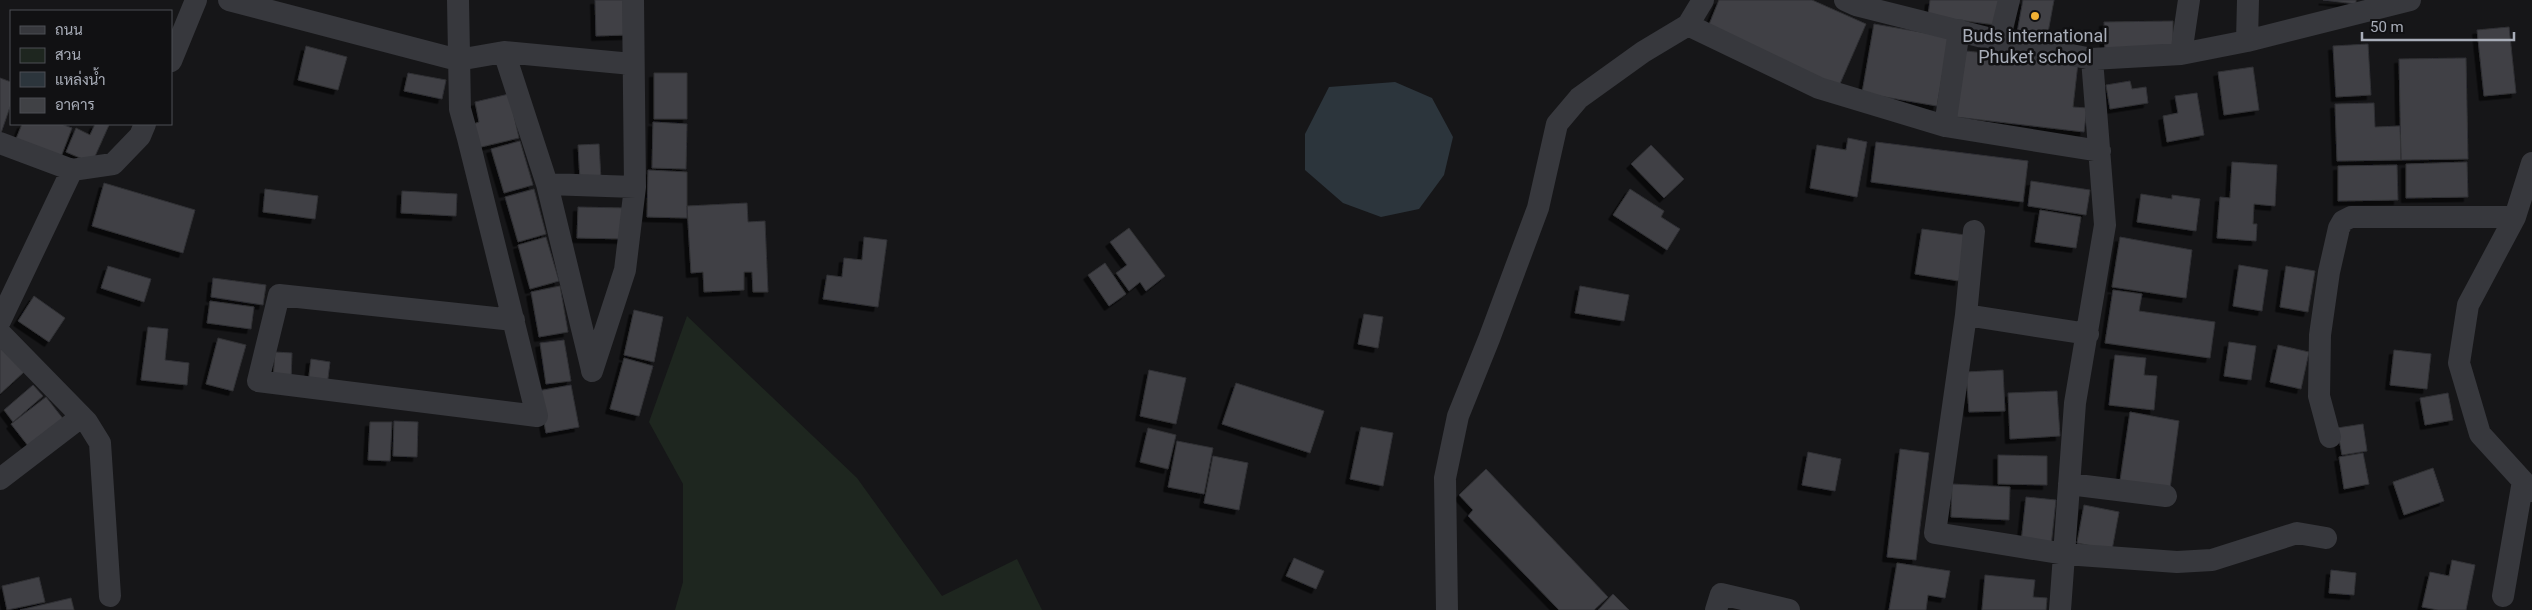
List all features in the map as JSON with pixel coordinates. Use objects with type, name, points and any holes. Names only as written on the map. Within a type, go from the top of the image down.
[{"type":"street","points":[[172,59],[196,0]]},
{"type":"street","points":[[230,0],[458,60],[504,52],[632,64]]},
{"type":"street","points":[[458,0],[460,109],[514,320],[537,416],[258,381],[279,295],[514,320]]},
{"type":"street","points":[[504,52],[547,184],[592,371],[625,270],[635,187],[632,64],[633,0]]},
{"type":"street","points":[[1447,610],[1446,478],[1458,416],[1538,208],[1558,124],[1580,98],[1643,52],[1688,26],[1704,0]]},
{"type":"street","points":[[1845,0],[1874,4],[1999,41],[2092,59],[2181,54],[2247,41],[2410,0]]},
{"type":"street","points":[[1999,41],[2009,0]]},
{"type":"street","points":[[2181,54],[2189,0]]},
{"type":"street","points":[[2247,41],[2248,0]]},
{"type":"street","points":[[1688,26],[1820,88],[1946,126],[2100,151]]},
{"type":"street","points":[[1946,126],[1960,30]]},
{"type":"street","points":[[2060,610],[2075,403],[2105,225],[2092,59]]},
{"type":"street","points":[[0,143],[72,170],[113,164],[140,136],[146,125]]},
{"type":"street","points":[[2502,596],[2528,486],[2480,434],[2459,363],[2468,305],[2515,217],[2532,164]]},
{"type":"street","points":[[0,321],[72,170]]},
{"type":"street","points":[[547,184],[635,187]]},
{"type":"street","points":[[2330,437],[2318,396],[2318,359],[2329,272],[2339,228],[2343,221],[2351,217],[2515,217]]},
{"type":"street","points":[[1974,231],[1966,315],[1935,533],[2065,554],[2177,562],[2212,560],[2297,533],[2326,538]]},
{"type":"street","points":[[1966,315],[2088,334]]},
{"type":"street","points":[[0,333],[95,432],[100,443],[110,596]]},
{"type":"street","points":[[0,479],[81,417]]},
{"type":"street","points":[[2069,484],[2166,496]]},
{"type":"street","points":[[1716,610],[1721,594],[1789,610]]},
{"type":"green space","points":[[687,316],[857,478],[942,596],[1017,559],[1042,610],[675,610],[683,582],[683,484],[649,422]]},
{"type":"water","points":[[1395,82],[1432,98],[1453,137],[1444,175],[1419,209],[1381,217],[1343,203],[1305,170],[1305,134],[1329,87]]},
{"type":"building","points":[[595,0],[626,0],[627,35],[596,36]]},
{"type":"building","points":[[1719,0],[1812,0],[1866,24],[1839,86],[1708,27]]},
{"type":"building","points":[[1930,0],[1999,0],[1996,25],[1928,16]]},
{"type":"building","name":"Buds international Phuket school","points":[[2023,0],[2054,0],[2047,38],[2017,33]]},
{"type":"building","points":[[2323,0],[2356,0],[2356,4]]},
{"type":"building","points":[[2173,21],[2173,49],[2105,50],[2104,22]]},
{"type":"building","points":[[1874,24],[1949,37],[1937,106],[1862,93]]},
{"type":"building","points":[[2509,27],[2516,93],[2484,96],[2477,30]]},
{"type":"building","points":[[2368,44],[2371,95],[2336,97],[2333,46]]},
{"type":"building","points":[[306,46],[347,57],[338,90],[298,80]]},
{"type":"building","points":[[1966,51],[2078,63],[2073,107],[2087,108],[2084,132],[1956,117]]},
{"type":"building","points":[[2466,58],[2468,159],[2401,160],[2399,59]]},
{"type":"building","points":[[2253,67],[2259,110],[2224,115],[2218,72]]},
{"type":"building","points":[[408,73],[446,80],[442,99],[404,91]]},
{"type":"building","points":[[654,73],[687,73],[687,119],[654,119]]},
{"type":"building","points":[[0,78],[10,82],[10,107],[0,136]]},
{"type":"building","points":[[2130,81],[2132,89],[2146,87],[2148,103],[2110,109],[2106,85]]},
{"type":"building","points":[[2197,93],[2204,135],[2167,142],[2163,116],[2178,113],[2175,96]]},
{"type":"building","points":[[509,94],[519,138],[477,148],[471,125],[479,122],[475,102]]},
{"type":"building","points":[[2374,103],[2375,127],[2400,126],[2401,160],[2337,161],[2335,104]]},
{"type":"building","points":[[653,122],[687,124],[686,169],[652,168]]},
{"type":"building","points":[[22,125],[64,125],[72,128],[59,162],[14,144]]},
{"type":"building","points":[[95,125],[109,125],[92,163],[66,152],[76,128],[90,135]]},
{"type":"building","points":[[1848,138],[1867,142],[1857,197],[1810,188],[1817,145],[1846,150]]},
{"type":"building","points":[[520,141],[533,185],[504,193],[491,149]]},
{"type":"building","points":[[1876,142],[2028,161],[2023,202],[1871,182]]},
{"type":"building","points":[[599,144],[601,179],[580,180],[578,145]]},
{"type":"building","points":[[1651,145],[1684,179],[1664,198],[1631,164]]},
{"type":"building","points":[[2232,162],[2277,165],[2275,206],[2254,204],[2253,224],[2257,224],[2256,241],[2217,238],[2220,197],[2230,198]]},
{"type":"building","points":[[2467,162],[2468,197],[2406,198],[2406,164]]},
{"type":"building","points":[[2397,165],[2398,200],[2338,201],[2338,166]]},
{"type":"building","points":[[648,170],[687,172],[687,218],[647,217]]},
{"type":"building","points":[[2031,181],[2090,190],[2086,215],[2028,206]]},
{"type":"building","points":[[104,183],[195,210],[183,253],[92,226]]},
{"type":"building","points":[[265,189],[318,196],[315,219],[263,212]]},
{"type":"building","points":[[534,189],[546,234],[518,242],[505,197]]},
{"type":"building","points":[[1630,189],[1664,211],[1661,217],[1680,229],[1667,250],[1613,215]]},
{"type":"building","points":[[402,191],[457,194],[456,216],[401,213]]},
{"type":"building","points":[[2141,194],[2172,199],[2172,195],[2200,199],[2196,231],[2137,222]]},
{"type":"building","points":[[747,203],[748,222],[765,221],[768,292],[753,292],[752,272],[744,272],[744,290],[704,292],[703,272],[691,273],[687,206]]},
{"type":"building","points":[[578,207],[626,208],[625,239],[577,238]]},
{"type":"building","points":[[2040,210],[2081,217],[2076,248],[2035,242]]},
{"type":"building","points":[[1129,228],[1165,276],[1146,291],[1140,282],[1129,291],[1116,273],[1127,265],[1110,242]]},
{"type":"building","points":[[1922,229],[1965,235],[1959,281],[1915,274]]},
{"type":"building","points":[[546,237],[559,281],[530,289],[518,245]]},
{"type":"building","points":[[864,237],[887,240],[878,307],[823,299],[827,275],[842,277],[844,258],[862,260]]},
{"type":"building","points":[[2120,237],[2192,250],[2186,298],[2112,287]]},
{"type":"building","points":[[1105,263],[1126,294],[1109,306],[1088,275]]},
{"type":"building","points":[[2239,265],[2268,270],[2262,311],[2233,306]]},
{"type":"building","points":[[108,266],[151,279],[144,302],[101,288]]},
{"type":"building","points":[[2286,266],[2315,271],[2308,312],[2280,307]]},
{"type":"building","points":[[213,278],[266,285],[263,305],[211,297]]},
{"type":"building","points":[[560,286],[568,332],[539,337],[531,292]]},
{"type":"building","points":[[1580,286],[1629,295],[1624,321],[1575,313]]},
{"type":"building","points":[[2113,290],[2142,294],[2139,311],[2215,322],[2210,358],[2105,343]]},
{"type":"building","points":[[34,296],[65,318],[49,342],[18,321]]},
{"type":"building","points":[[210,301],[254,307],[251,329],[207,323]]},
{"type":"building","points":[[634,310],[663,317],[654,362],[624,355]]},
{"type":"building","points":[[1364,314],[1383,317],[1378,348],[1358,344]]},
{"type":"building","points":[[148,327],[168,329],[165,360],[189,363],[187,385],[141,380]]},
{"type":"building","points":[[218,338],[246,345],[233,391],[206,384]]},
{"type":"building","points":[[564,340],[571,381],[546,384],[540,343]]},
{"type":"building","points":[[2229,342],[2256,346],[2251,380],[2224,376]]},
{"type":"building","points":[[2278,345],[2309,352],[2301,389],[2270,382]]},
{"type":"building","points":[[0,346],[24,372],[0,394]]},
{"type":"building","points":[[2394,350],[2431,354],[2427,389],[2390,385]]},
{"type":"building","points":[[275,352],[292,353],[291,381],[273,381]]},
{"type":"building","points":[[2115,355],[2146,358],[2144,375],[2157,376],[2154,410],[2109,405]]},
{"type":"building","points":[[624,358],[653,366],[639,416],[610,409]]},
{"type":"building","points":[[311,359],[330,362],[327,386],[308,384]]},
{"type":"building","points":[[1149,370],[1186,378],[1176,424],[1140,416]]},
{"type":"building","points":[[2003,370],[2005,411],[1969,412],[1966,372]]},
{"type":"building","points":[[1236,383],[1324,411],[1310,453],[1222,424]]},
{"type":"building","points":[[33,385],[43,396],[13,422],[4,410]]},
{"type":"building","points":[[571,385],[579,427],[546,433],[538,391]]},
{"type":"building","points":[[2057,391],[2060,436],[2010,439],[2008,393]]},
{"type":"building","points":[[2448,393],[2453,420],[2425,425],[2420,398]]},
{"type":"building","points":[[46,397],[64,420],[29,447],[11,424]]},
{"type":"building","points":[[2130,412],[2179,421],[2170,489],[2120,481]]},
{"type":"building","points":[[394,421],[418,422],[417,457],[393,456]]},
{"type":"building","points":[[370,422],[392,422],[390,461],[368,460]]},
{"type":"building","points":[[2363,424],[2367,451],[2342,455],[2337,428]]},
{"type":"building","points":[[1361,427],[1393,433],[1383,486],[1350,479]]},
{"type":"building","points":[[1148,428],[1176,435],[1168,469],[1140,462]]},
{"type":"building","points":[[1177,441],[1213,448],[1204,494],[1168,487]]},
{"type":"building","points":[[1900,449],[1929,453],[1916,560],[1887,557]]},
{"type":"building","points":[[1808,452],[1841,459],[1835,491],[1802,485]]},
{"type":"building","points":[[2363,453],[2369,484],[2344,489],[2339,457]]},
{"type":"building","points":[[1998,455],[2047,456],[2047,485],[1998,484]]},
{"type":"building","points":[[1213,456],[1248,463],[1239,510],[1204,503]]},
{"type":"building","points":[[2433,468],[2444,501],[2404,515],[2393,482]]},
{"type":"building","points":[[1486,469],[1608,597],[1594,610],[1559,610],[1468,516],[1473,510],[1459,495]]},
{"type":"building","points":[[1952,484],[2010,487],[2009,520],[1951,517]]},
{"type":"building","points":[[2026,497],[2056,500],[2051,546],[2021,543]]},
{"type":"building","points":[[2084,505],[2119,512],[2112,550],[2077,543]]},
{"type":"building","points":[[1294,558],[1324,571],[1316,589],[1286,576]]},
{"type":"building","points":[[2452,560],[2475,565],[2466,610],[2438,610],[2422,607],[2430,572],[2449,576]]},
{"type":"building","points":[[1897,563],[1950,571],[1945,598],[1928,595],[1926,610],[1889,610]]},
{"type":"building","points":[[2331,570],[2356,573],[2354,595],[2329,593]]},
{"type":"building","points":[[1985,575],[2035,580],[2033,597],[2047,598],[2046,610],[1982,610]]},
{"type":"building","points":[[39,577],[45,602],[7,610],[2,586]]},
{"type":"building","points":[[1613,594],[1629,610],[1598,610]]},
{"type":"building","points":[[71,598],[74,610],[20,610]]},
{"type":"place","name":"Buds international Phuket school","points":[[2035,16]]}]
